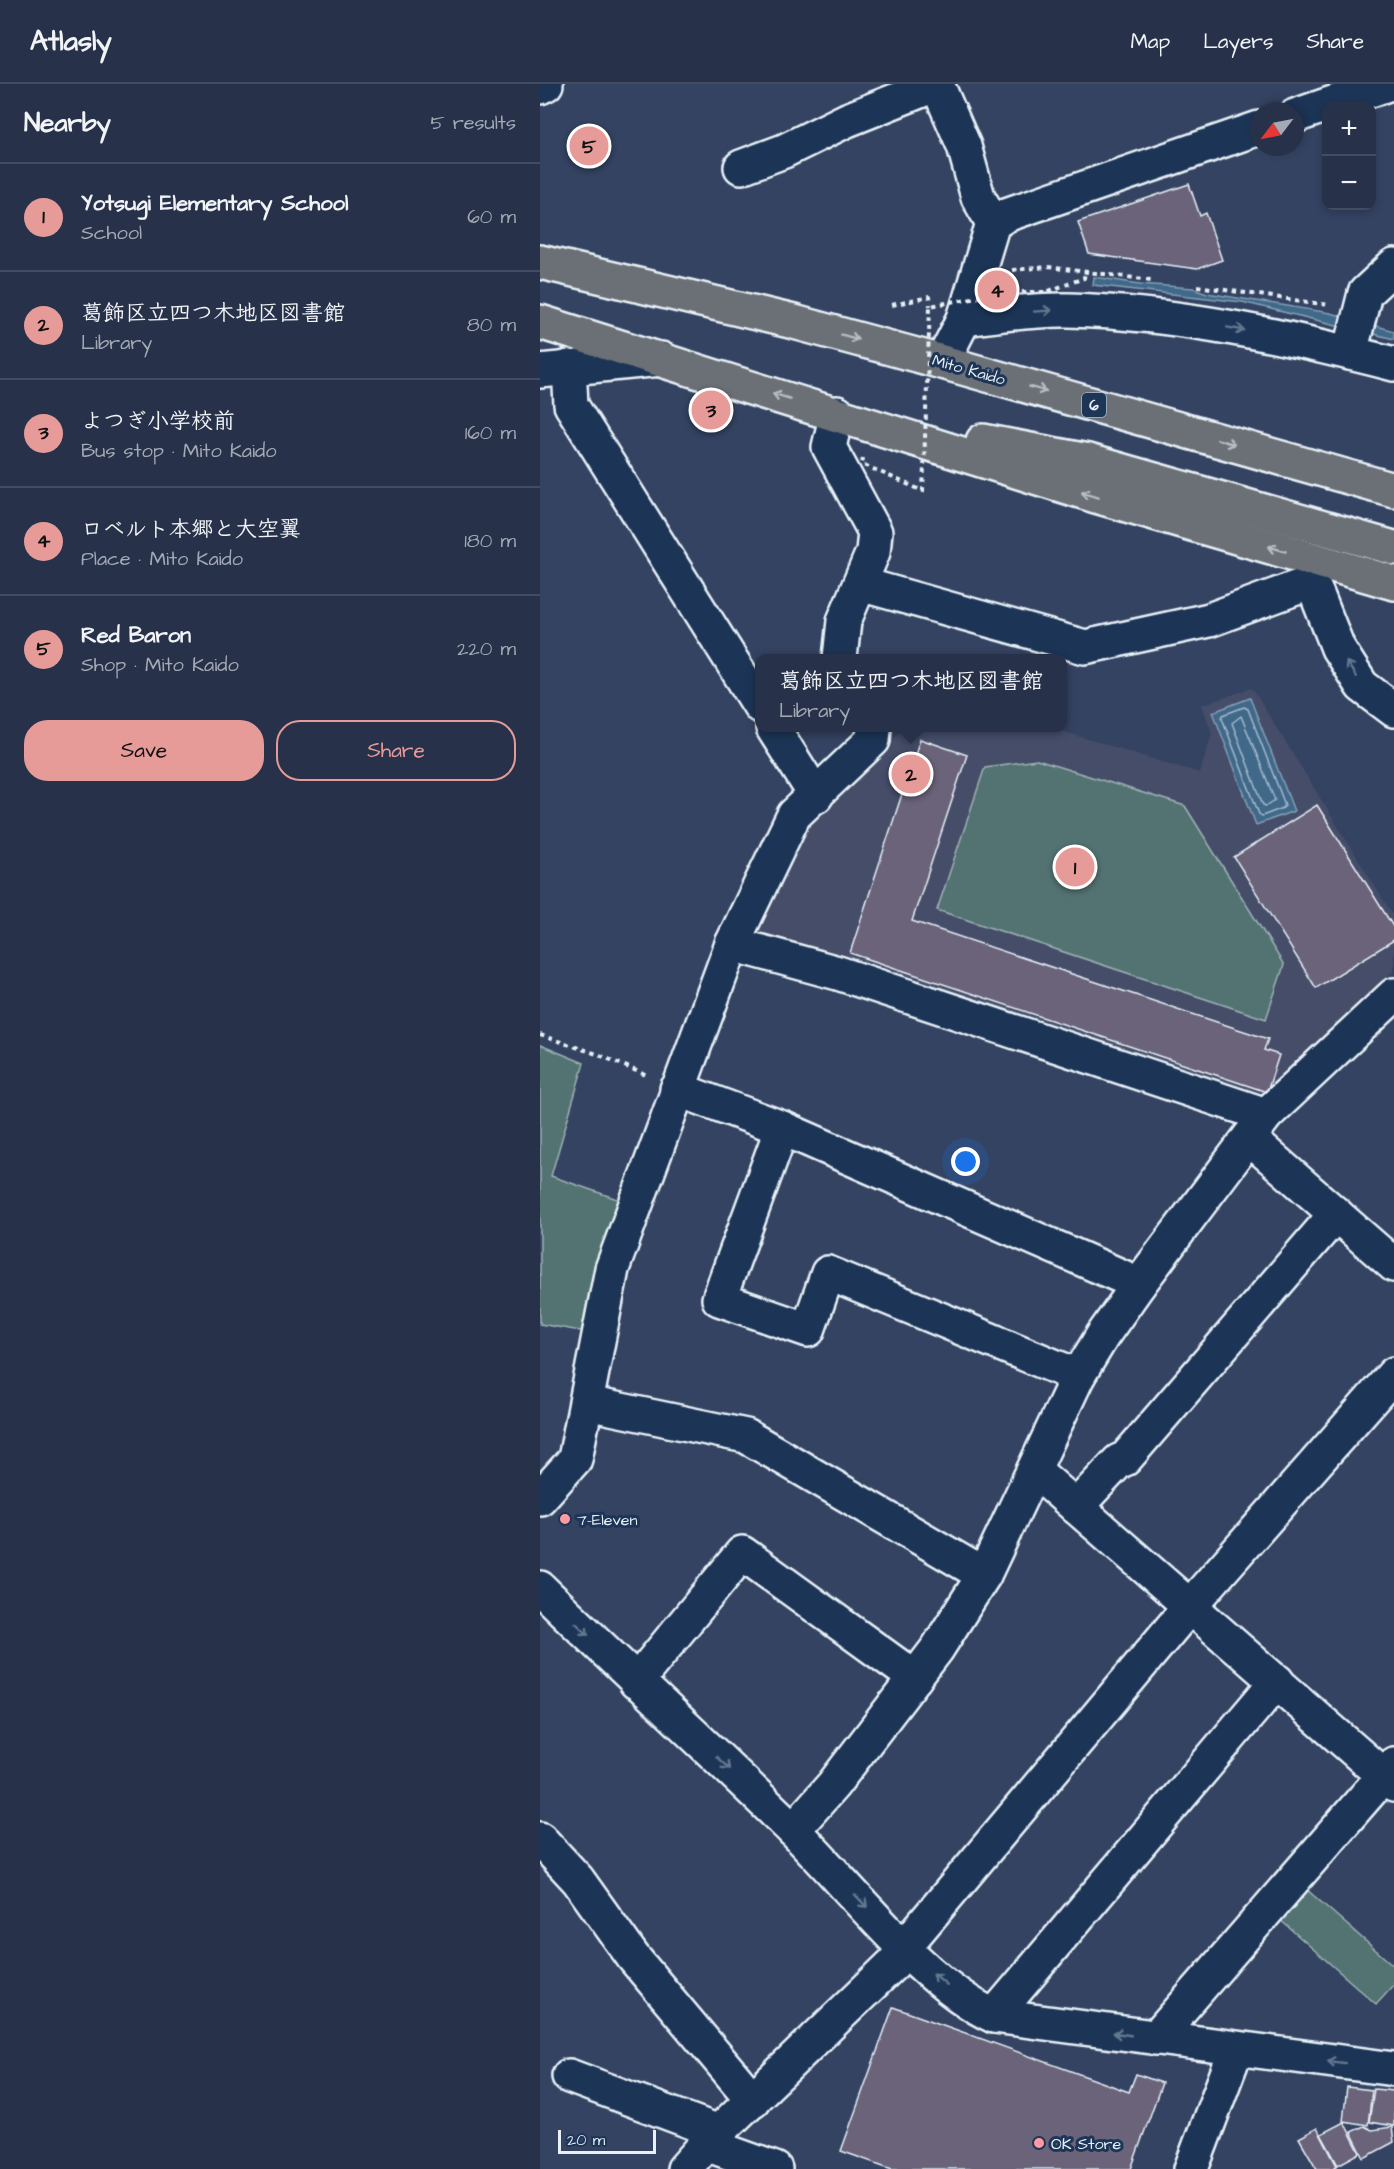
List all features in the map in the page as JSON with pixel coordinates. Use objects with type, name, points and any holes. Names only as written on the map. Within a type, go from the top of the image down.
[{"type":"highway","points":[[540,240],[794,322]]},
{"type":"highway","name":"Mito Kaido","points":[[540,262],[794,322],[1394,490]]},
{"type":"highway","points":[[540,322],[837,413],[1096,496],[1314,571],[1394,582]]},
{"type":"highway","points":[[540,328],[574,333]]},
{"type":"highway","points":[[837,413],[1088,461],[1394,548]]},
{"type":"street","points":[[540,87],[546,84]]},
{"type":"street","points":[[741,167],[784,151],[847,120],[937,84],[964,146],[978,197],[993,223]]},
{"type":"street","points":[[1304,113],[1388,84]]},
{"type":"street","points":[[942,362],[964,319],[993,223],[1006,215],[1250,131]]},
{"type":"street","points":[[1355,335],[1365,293],[1394,266]]},
{"type":"street","points":[[964,319],[1067,310],[1139,315],[1272,336],[1355,335],[1394,364]]},
{"type":"street","points":[[663,359],[554,369],[571,405],[755,700]]},
{"type":"street","points":[[837,413],[829,447],[875,532],[873,552],[844,621],[840,654]]},
{"type":"street","points":[[860,584],[1085,647],[1209,620],[1314,571],[1338,648],[1362,686],[1394,708]]},
{"type":"street","points":[[776,732],[816,796]]},
{"type":"street","points":[[540,1498],[574,1458],[587,1403],[612,1269],[732,944],[794,816],[873,740],[874,732]]},
{"type":"street","points":[[732,944],[838,973],[1259,1134],[1336,1214],[1394,1265]]},
{"type":"street","points":[[793,1830],[833,1785],[937,1649],[984,1575],[1038,1474],[1078,1376],[1103,1335],[1139,1284],[1259,1134],[1394,995]]},
{"type":"street","points":[[677,1089],[782,1128],[1139,1284]]},
{"type":"street","points":[[782,1128],[719,1299],[808,1330],[828,1273],[1078,1376]]},
{"type":"street","points":[[1076,1508],[1119,1461],[1125,1459],[1336,1214]]},
{"type":"street","points":[[684,2169],[713,2138],[894,1963],[905,1946],[1190,1606],[1394,1374]]},
{"type":"street","points":[[587,1403],[746,1436],[984,1575]]},
{"type":"street","points":[[1038,1474],[1277,1681],[1391,1775],[1156,2038]]},
{"type":"street","points":[[636,1682],[742,1553],[915,1678]]},
{"type":"street","points":[[540,1588],[793,1830],[905,1946],[975,2008],[994,2016],[1236,2050],[1394,2069]]},
{"type":"street","points":[[994,2016],[1277,1681]]},
{"type":"street","points":[[540,1839],[578,1880],[633,1957],[753,2100]]},
{"type":"street","points":[[1191,2169],[1236,2050]]},
{"type":"street","points":[[569,2076],[713,2138],[775,2169]]},
{"type":"path","points":[[930,306],[1004,292],[1046,292],[1084,278],[1085,272]]},
{"type":"path","points":[[863,458],[862,464],[923,491],[929,297],[892,305]]},
{"type":"path","points":[[540,1035],[597,1054],[677,1089]]},
{"type":"shaded area","points":[[1252,688],[1394,917],[1394,970],[1266,1095],[819,953],[762,940],[757,931],[809,817],[900,732],[1064,732],[1200,773],[1212,733],[1202,705]]},
{"type":"green space","points":[[1037,760],[1185,806],[1284,965],[1266,1019],[937,910],[985,767]]},
{"type":"green space","points":[[540,1045],[584,1063],[551,1176],[623,1201],[586,1332],[540,1324]]},
{"type":"green space","points":[[1305,1888],[1394,1966],[1394,1984],[1376,2004],[1279,1919]]},
{"type":"water","points":[[1094,277],[1140,284],[1193,288],[1207,293],[1330,313],[1394,331],[1394,339],[1242,302],[1093,285]]},
{"type":"water","points":[[1250,698],[1294,811],[1256,825],[1213,712]]},
{"type":"building","points":[[1189,184],[1200,216],[1206,213],[1222,260],[1197,269],[1089,254],[1078,222]]},
{"type":"building","points":[[920,739],[967,755],[912,921],[1268,1039],[1264,1050],[1279,1055],[1267,1092],[850,953]]},
{"type":"building","points":[[1317,805],[1394,928],[1394,940],[1316,988],[1234,857]]},
{"type":"building","points":[[893,2007],[1129,2092],[1136,2074],[1162,2083],[1131,2169],[892,2169],[841,2151]]},
{"type":"building","points":[[1347,2087],[1372,2090],[1368,2125],[1343,2121]]},
{"type":"building","points":[[1374,2089],[1394,2091],[1394,2126],[1369,2122]]},
{"type":"building","points":[[1344,2122],[1360,2153],[1338,2165],[1321,2134]]},
{"type":"building","points":[[1364,2126],[1372,2130],[1392,2127],[1394,2142],[1364,2158],[1351,2132]]},
{"type":"building","points":[[1317,2128],[1337,2166],[1332,2169],[1317,2169],[1299,2138]]},
{"type":"place","name":"Red Baron","points":[[589,146]]},
{"type":"place","name":"ロベルト本郷と大空翼","points":[[997,290]]},
{"type":"place","name":"よつぎ小学校前","points":[[711,410]]},
{"type":"place","name":"葛飾区立四つ木地区図書館","points":[[911,774]]},
{"type":"place","name":"Yotsugi Elementary School","points":[[1075,867]]},
{"type":"place","name":"7-Eleven","points":[[565,1519]]},
{"type":"place","name":"OK Store","points":[[1039,2143]]}]
